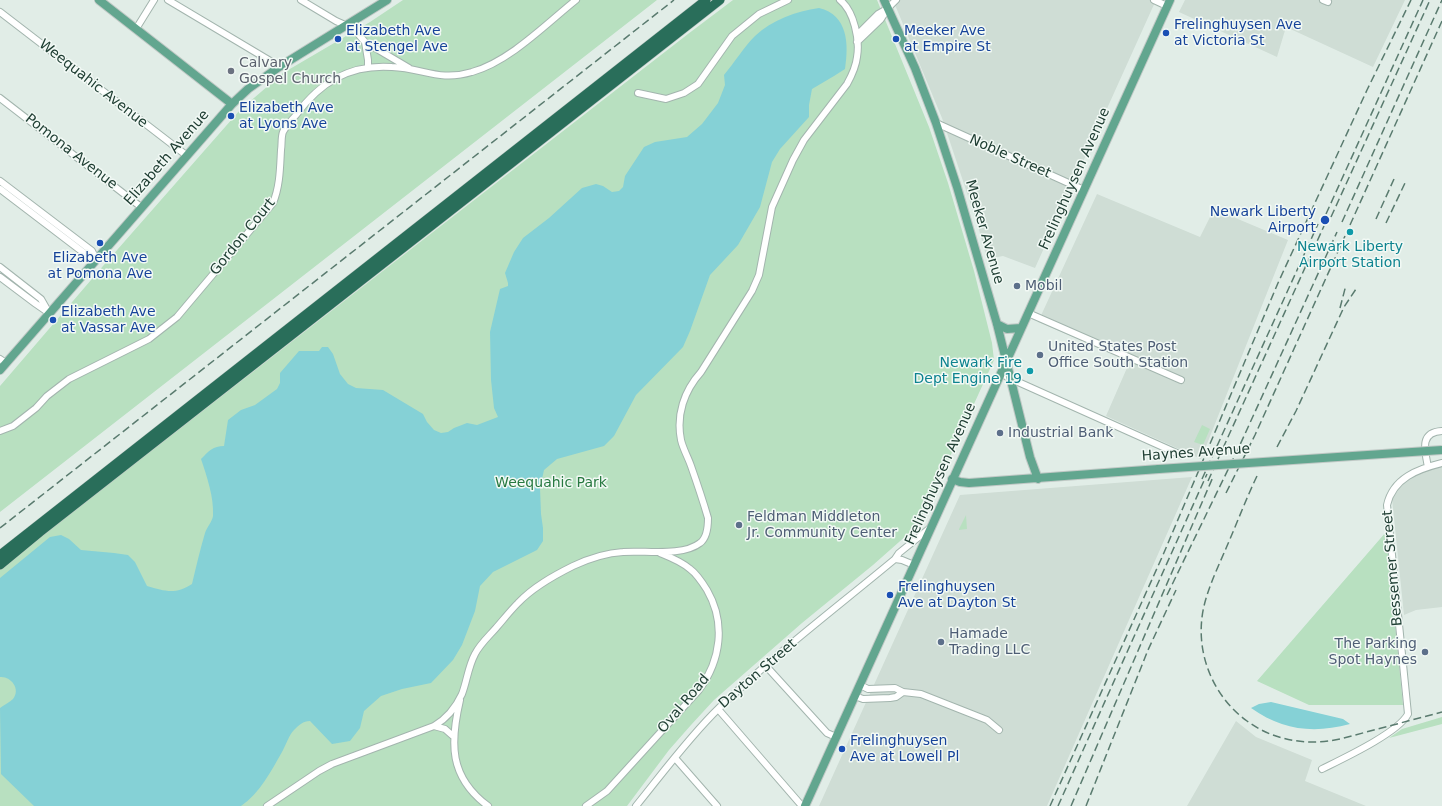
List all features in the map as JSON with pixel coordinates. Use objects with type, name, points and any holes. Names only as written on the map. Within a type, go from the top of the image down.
[{"type":"highway","points":[[0,554],[706,0]]},
{"type":"highway","points":[[0,565],[40,532],[720,0]]},
{"type":"highway","points":[[697,17],[724,0]]},
{"type":"main road","points":[[99,0],[232,104]]},
{"type":"main road","name":"Elizabeth Avenue","points":[[0,370],[3,361],[49,313],[232,104],[248,89],[279,67],[387,0]]},
{"type":"main road","name":"Meeker Avenue","points":[[884,0],[915,68],[936,123],[957,187],[997,324],[1030,458],[1038,479]]},
{"type":"main road","name":"Frelinghuysen Avenue","points":[[805,806],[1168,3]]},
{"type":"main road","points":[[997,324],[1007,329],[1021,328]]},
{"type":"main road","name":"Haynes Avenue","points":[[952,479],[969,483],[1038,479],[1159,469],[1442,450]]},
{"type":"street","points":[[136,29],[154,0]]},
{"type":"street","points":[[168,0],[279,67]]},
{"type":"street","points":[[301,0],[354,29],[365,42],[412,70]]},
{"type":"street","name":"Gordon Court","points":[[0,431],[13,426],[36,408],[47,396],[69,380],[149,339],[177,317],[273,203],[278,188],[283,132],[306,101],[330,80],[368,67],[392,67],[442,76],[460,75],[474,72],[506,57],[576,0]]},
{"type":"street","points":[[638,93],[666,99],[684,94],[698,84],[732,36],[759,14],[788,0]]},
{"type":"street","points":[[488,806],[473,794],[461,776],[456,758],[453,736],[462,694],[475,654],[518,602],[532,591],[563,572],[590,560],[620,552],[660,552],[691,548],[700,543],[704,538],[708,525],[708,518],[682,442],[680,419],[682,403],[692,382],[701,372],[752,291],[759,275],[772,207],[793,160],[804,140],[848,84],[852,75],[857,56],[857,39],[851,17],[846,7],[840,0]]},
{"type":"street","points":[[857,39],[878,14],[888,8],[896,0]]},
{"type":"street","points":[[1154,0],[1168,3]]},
{"type":"street","name":"Weequahic Avenue","points":[[0,12],[186,156]]},
{"type":"street","points":[[365,42],[368,67]]},
{"type":"street","name":"Pomona Avenue","points":[[0,98],[141,207]]},
{"type":"street","name":"Noble Street","points":[[936,123],[1084,190]]},
{"type":"street","points":[[0,181],[42,217]]},
{"type":"street","points":[[0,188],[92,251],[96,259]]},
{"type":"street","points":[[0,267],[40,298],[49,313]]},
{"type":"street","points":[[0,277],[49,313]]},
{"type":"street","points":[[1028,313],[1181,380]]},
{"type":"street","points":[[1000,374],[1181,455]]},
{"type":"street","points":[[1428,467],[1425,450],[1427,438],[1431,433],[1442,431]]},
{"type":"street","name":"Bessemer Street","points":[[1322,770],[1392,730],[1408,712],[1386,508],[1390,494],[1397,483],[1407,476],[1442,463]]},
{"type":"street","name":"Dayton Street","points":[[636,806],[675,758],[718,709],[766,666],[895,559],[898,553],[931,527]]},
{"type":"street","name":"Oval Road","points":[[586,806],[607,791],[699,690],[710,673],[716,656],[719,638],[718,624],[716,611],[710,594],[690,568],[660,552]]},
{"type":"street","points":[[895,559],[902,560],[914,566]]},
{"type":"street","points":[[766,666],[826,733],[836,737]]},
{"type":"street","points":[[860,685],[868,689],[895,688],[903,692],[920,694],[987,720],[998,730]]},
{"type":"street","points":[[855,696],[863,699],[896,698],[903,692]]},
{"type":"street","points":[[267,806],[332,764],[434,726],[446,717],[462,694]]},
{"type":"street","points":[[718,709],[802,806]]},
{"type":"street","points":[[434,726],[445,729],[453,736]]},
{"type":"street","points":[[675,758],[717,806]]},
{"type":"shaded area","points":[[893,0],[1156,0],[1035,268],[1003,256],[987,259],[978,226],[942,118]]},
{"type":"shaded area","points":[[1185,0],[1405,0],[1373,67],[1286,27],[1277,57],[1179,12]]},
{"type":"shaded area","points":[[1097,194],[1200,237],[1214,209],[1288,240],[1201,459],[1106,416],[1130,361],[1038,322]]},
{"type":"shaded area","points":[[1442,467],[1442,607],[1416,610],[1404,615],[1392,498],[1415,468]]},
{"type":"shaded area","points":[[1192,477],[1047,806],[819,806],[960,495]]},
{"type":"shaded area","points":[[1236,721],[1256,737],[1312,760],[1305,781],[1366,806],[1187,806]]},
{"type":"green space","points":[[403,0],[657,0],[0,512],[0,386],[240,110],[283,73],[370,22]]},
{"type":"green space","name":"Weequahic Park","points":[[733,0],[877,0],[929,127],[948,183],[974,271],[992,343],[994,360],[938,483],[916,527],[873,565],[802,623],[714,700],[669,750],[627,806],[0,806],[0,570],[39,538]]},
{"type":"green space","points":[[1202,425],[1210,429],[1203,445],[1194,442]]},
{"type":"green space","points":[[966,515],[967,529],[959,530],[959,529]]},
{"type":"green space","points":[[1386,532],[1403,705],[1309,705],[1257,681]]},
{"type":"green space","points":[[1442,717],[1442,724],[1389,738],[1402,729]]},
{"type":"water","points":[[819,8],[836,17],[841,24],[847,50],[845,69],[812,89],[809,105],[809,117],[780,149],[772,162],[760,207],[738,245],[710,275],[683,347],[636,395],[614,436],[604,446],[557,459],[544,470],[540,488],[543,541],[537,550],[493,572],[480,586],[475,611],[462,645],[453,660],[431,683],[402,689],[381,696],[364,711],[360,728],[350,741],[332,744],[310,721],[301,724],[294,730],[274,767],[254,795],[241,806],[34,806],[1,774],[0,708],[13,699],[16,691],[14,684],[11,681],[4,677],[0,677],[0,578],[50,537],[61,535],[69,539],[81,550],[128,555],[135,562],[147,586],[175,591],[192,584],[205,533],[213,516],[211,494],[201,459],[214,448],[224,446],[228,420],[241,410],[255,405],[277,389],[280,383],[280,373],[299,351],[319,351],[322,347],[328,347],[333,354],[340,374],[348,384],[356,388],[383,390],[423,414],[427,422],[434,430],[441,433],[448,432],[467,423],[477,425],[498,417],[494,408],[491,380],[490,332],[500,289],[508,286],[505,273],[514,252],[523,238],[549,218],[582,188],[596,184],[603,186],[612,192],[619,191],[623,187],[625,176],[644,147],[655,142],[687,137],[702,124],[718,103],[725,85],[724,75],[755,36],[769,25],[785,17],[802,11]]},
{"type":"water","points":[[1271,702],[1343,719],[1350,724],[1323,729],[1298,728],[1274,721],[1251,708],[1259,704]]},
{"type":"railway","points":[[0,528],[674,0]]},
{"type":"railway","points":[[1050,806],[1163,555],[1278,283],[1367,90],[1411,0]]},
{"type":"railway","points":[[1326,214],[1423,0]]},
{"type":"railway","points":[[1331,217],[1430,0]]},
{"type":"railway","points":[[1342,222],[1442,0]]},
{"type":"railway","points":[[1350,225],[1442,21]]},
{"type":"railway","points":[[1376,219],[1394,179]]},
{"type":"railway","points":[[1386,223],[1405,183]]},
{"type":"railway","points":[[1202,479],[1318,224]]},
{"type":"railway","points":[[1208,481],[1324,226]]},
{"type":"railway","points":[[1167,595],[1239,447],[1337,232]]},
{"type":"railway","points":[[1226,493],[1255,435],[1345,236]]},
{"type":"railway","points":[[1340,308],[1346,285]]},
{"type":"railway","points":[[1277,447],[1296,411],[1344,307],[1356,289]]},
{"type":"railway","points":[[1058,806],[1207,474]]},
{"type":"railway","points":[[1257,476],[1211,583],[1204,606],[1201,638],[1204,654],[1208,670],[1215,685],[1224,698],[1234,710],[1257,728],[1280,737],[1304,742],[1340,739],[1442,712]]},
{"type":"railway","points":[[1071,806],[1213,477]]},
{"type":"railway","points":[[1086,806],[1148,650],[1176,590]]},
{"type":"place","name":"Frelinghuysen Ave at Victoria St","points":[[1166,33]]},
{"type":"place","name":"Elizabeth Ave at Stengel Ave","points":[[338,39]]},
{"type":"place","name":"Meeker Ave at Empire St","points":[[896,39]]},
{"type":"place","name":"Calvary Gospel Church","points":[[231,71]]},
{"type":"place","name":"Elizabeth Ave at Lyons Ave","points":[[231,116]]},
{"type":"place","name":"Newark Liberty Airport","points":[[1325,220]]},
{"type":"place","name":"Newark Liberty Airport Station","points":[[1350,232]]},
{"type":"place","name":"Elizabeth Ave at Pomona Ave","points":[[100,243]]},
{"type":"place","name":"Mobil","points":[[1017,286]]},
{"type":"place","name":"Elizabeth Ave at Vassar Ave","points":[[53,320]]},
{"type":"place","name":"United States Post Office South Station","points":[[1040,355]]},
{"type":"place","name":"Newark Fire Dept Engine 19","points":[[1030,371]]},
{"type":"place","name":"Industrial Bank","points":[[1000,433]]},
{"type":"place","name":"Feldman Middleton Jr. Community Center","points":[[739,525]]},
{"type":"place","name":"Frelinghuysen Ave at Dayton St","points":[[890,595]]},
{"type":"place","name":"Hamade Trading LLC","points":[[941,642]]},
{"type":"place","name":"The Parking Spot Haynes","points":[[1425,652]]},
{"type":"place","name":"Frelinghuysen Ave at Lowell Pl","points":[[842,749]]}]
